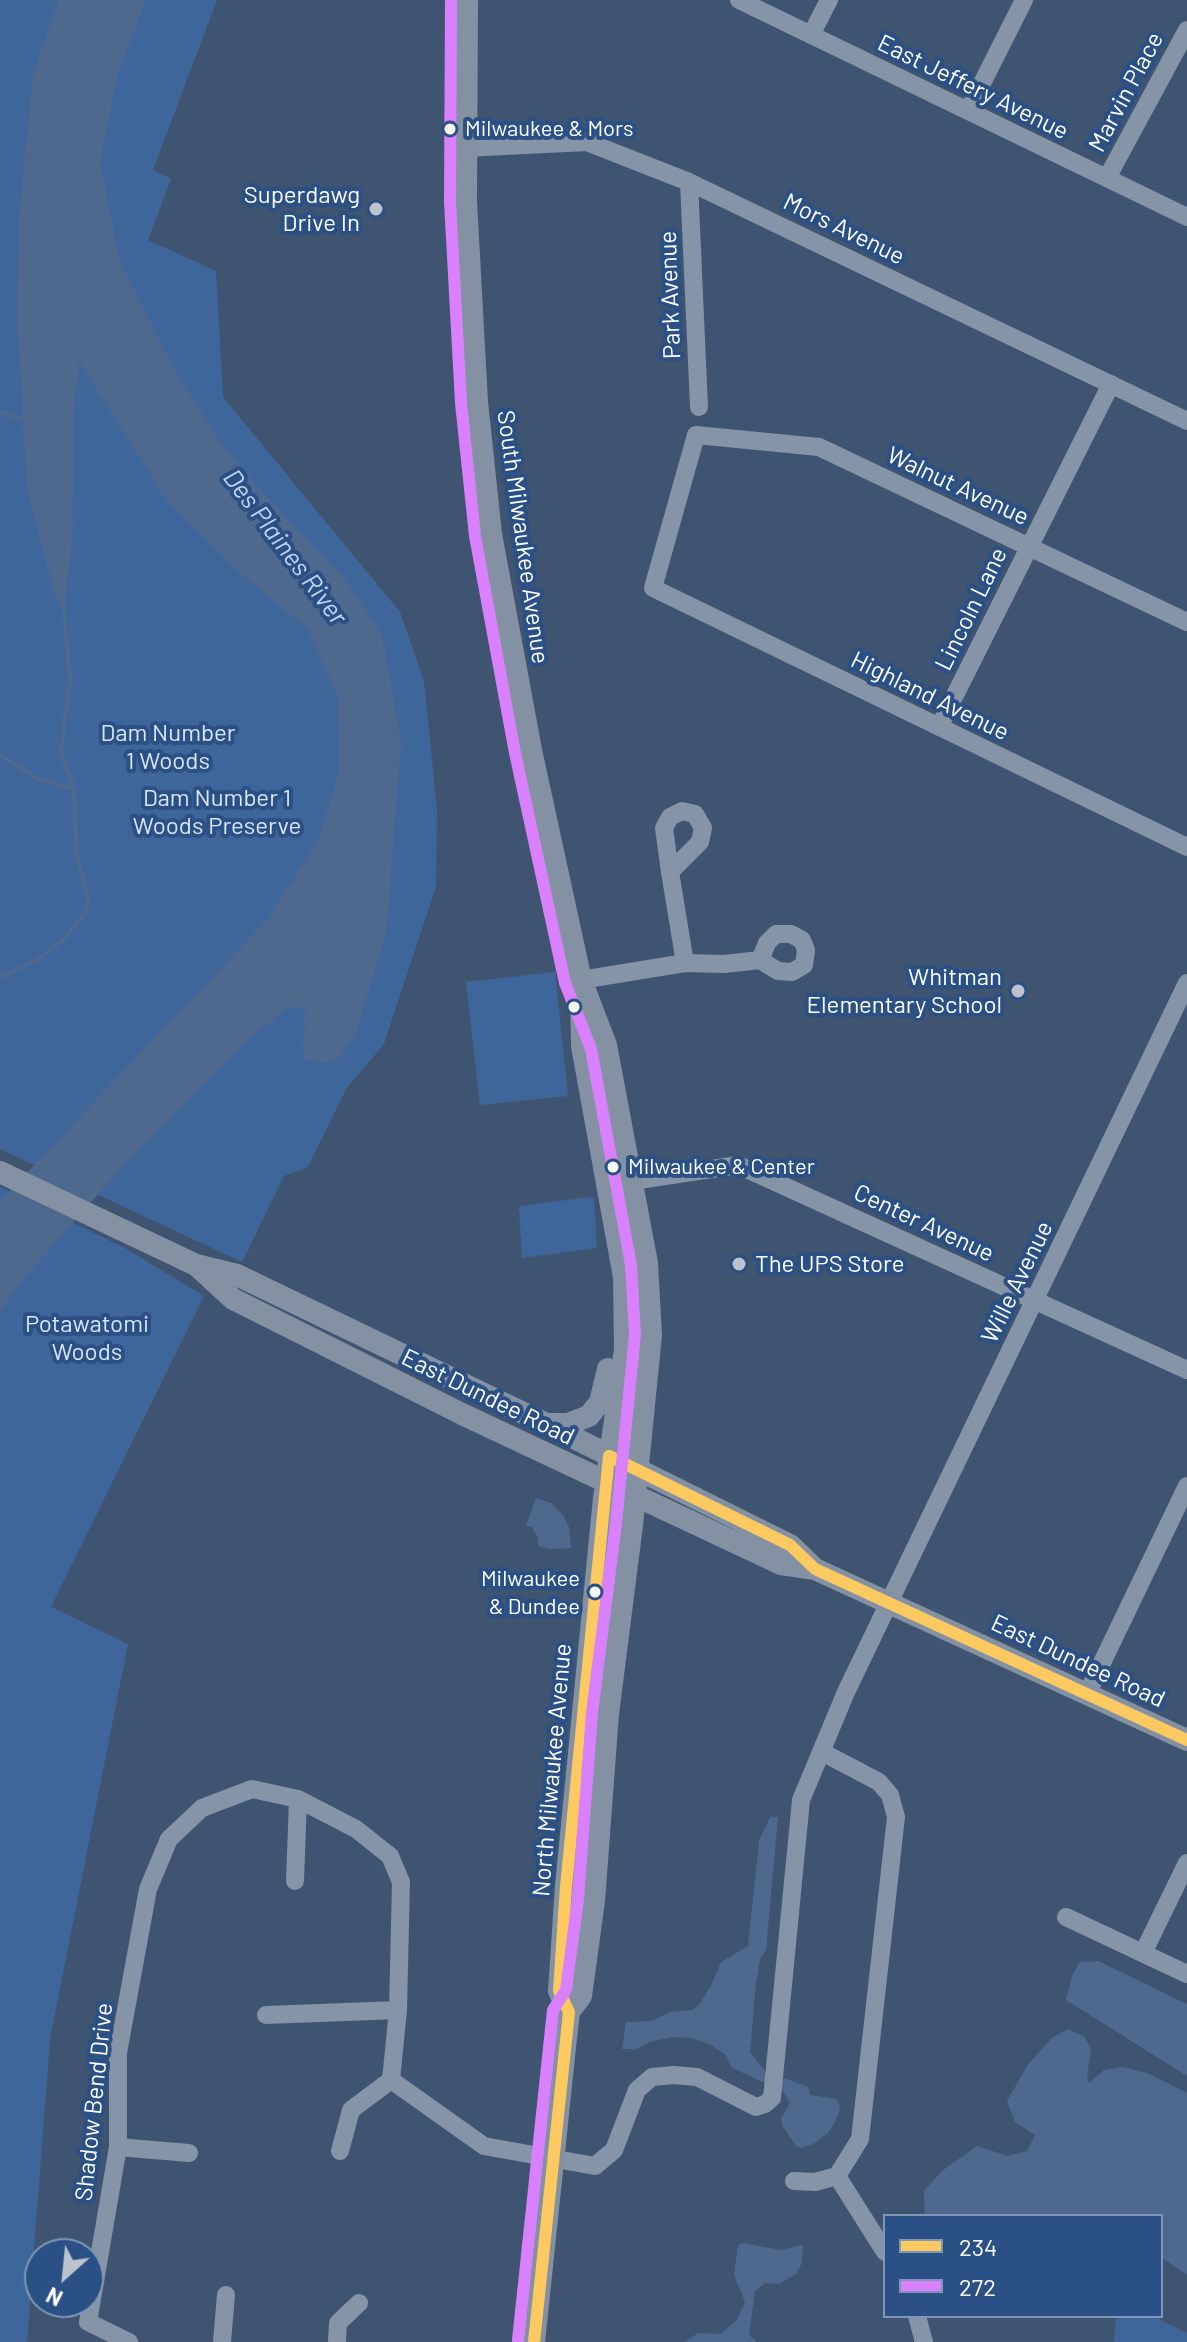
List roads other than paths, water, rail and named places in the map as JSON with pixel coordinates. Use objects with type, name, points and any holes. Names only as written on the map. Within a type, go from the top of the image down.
[{"type":"main road","name":"South Milwaukee Avenue","points":[[467,0],[464,148],[477,402],[491,534],[530,742],[581,980],[606,1045],[647,1263],[651,1335],[635,1496]]},
{"type":"main road","name":"South Milwaukee Avenue","points":[[581,980],[582,1046],[624,1277],[625,1349],[607,1482]]},
{"type":"main road","name":"East Dundee Road","points":[[5,1175],[196,1265],[237,1275],[546,1424],[790,1545],[815,1569]]},
{"type":"main road","name":"East Dundee Road","points":[[196,1265],[233,1299],[417,1393],[781,1564],[815,1569],[1187,1740]]},
{"type":"main road","points":[[546,1424],[568,1424],[581,1420],[589,1416],[600,1402],[624,1277]]},
{"type":"main road","name":"North Milwaukee Avenue","points":[[569,2012],[559,1991],[566,1886],[607,1482]]},
{"type":"main road","name":"North Milwaukee Avenue","points":[[534,2342],[569,2012],[581,1996],[594,1901],[608,1714],[635,1496]]},
{"type":"street","name":"East Jeffery Avenue","points":[[739,0],[1187,217]]},
{"type":"street","points":[[811,35],[829,0]]},
{"type":"street","points":[[968,111],[1024,0]]},
{"type":"street","name":"Marvin Place","points":[[1107,178],[1187,30]]},
{"type":"street","name":"Mors Avenue","points":[[464,148],[587,142],[689,182],[1187,421]]},
{"type":"street","name":"Park Avenue","points":[[689,182],[699,407]]},
{"type":"street","name":"Lincoln Lane","points":[[939,727],[1111,384]]},
{"type":"street","name":"Walnut Avenue","points":[[653,588],[696,435],[819,447],[1187,622]]},
{"type":"street","name":"Highland Avenue","points":[[653,588],[1187,847]]},
{"type":"street","points":[[670,872],[700,842],[703,828],[695,814],[682,811],[670,817],[664,828],[670,872],[685,963]]},
{"type":"street","points":[[581,980],[685,963],[724,964],[760,960]]},
{"type":"street","name":"Wille Avenue","points":[[553,2157],[595,2166],[604,2160],[614,2150],[637,2090],[652,2077],[697,2077],[756,2107],[772,2098],[801,1800],[846,1692],[1187,983]]},
{"type":"street","name":"Center Avenue","points":[[632,1181],[738,1165],[1187,1370]]},
{"type":"street","points":[[1087,1694],[1185,1495]]},
{"type":"street","points":[[794,2181],[815,2182],[837,2176],[860,2139],[896,1817],[890,1795],[879,1782],[822,1752]]},
{"type":"street","name":"Shadow Bend Drive","points":[[129,2342],[88,2322],[118,2147],[118,2053],[148,1889],[169,1839],[202,1808],[252,1789],[298,1799],[356,1829],[390,1856],[401,1882],[398,2010],[391,2080]]},
{"type":"street","points":[[295,1881],[298,1799]]},
{"type":"street","points":[[1143,1953],[1187,1863]]},
{"type":"street","points":[[1066,1917],[1187,1974]]},
{"type":"street","points":[[266,2015],[398,2010]]},
{"type":"street","points":[[340,2151],[351,2110],[391,2080],[484,2146],[553,2157]]},
{"type":"street","points":[[118,2147],[189,2153]]},
{"type":"street","points":[[837,2176],[883,2249]]},
{"type":"street","points":[[222,2342],[226,2295]]},
{"type":"street","points":[[337,2342],[338,2323],[359,2303]]},
{"type":"street","points":[[918,2318],[924,2342]]},
{"type":"water","name":"Des Plaines River","points":[[59,0],[146,0],[118,73],[100,162],[120,263],[167,357],[217,438],[269,500],[345,579],[382,634],[401,742],[387,931],[356,1032],[339,1058],[328,1063],[303,1059],[305,1007],[287,1008],[249,1039],[124,1165],[25,1277],[0,1311],[0,1201],[267,920],[318,841],[339,772],[338,696],[307,628],[241,574],[168,502],[80,363],[75,394],[72,546],[64,610],[54,592],[27,486],[17,321],[19,213],[33,74]]},
{"type":"water","points":[[536,1498],[551,1503],[563,1515],[569,1527],[571,1548],[538,1546],[538,1538],[532,1527],[526,1526]]},
{"type":"water","points":[[770,1817],[778,1817],[766,1950],[760,1959],[756,1983],[750,2052],[765,2071],[808,2087],[810,2095],[836,2099],[839,2104],[840,2110],[828,2133],[802,2148],[796,2146],[782,2125],[781,2119],[790,2103],[783,2091],[732,2068],[725,2054],[709,2044],[691,2038],[672,2037],[649,2042],[637,2049],[622,2049],[626,2022],[652,2021],[670,2012],[692,2010],[711,1986],[721,1962],[748,1946],[759,1841]]},
{"type":"water","points":[[1098,1961],[1187,2004],[1187,2076],[1066,2000],[1072,1976],[1080,1962]]},
{"type":"water","points":[[1068,2029],[1084,2036],[1091,2049],[1087,2076],[1089,2083],[1104,2070],[1123,2067],[1147,2073],[1187,2093],[1187,2275],[1163,2258],[1163,2214],[925,2214],[924,2191],[942,2171],[977,2146],[1008,2156],[1027,2151],[1035,2135],[1015,2122],[1007,2101],[1029,2063],[1053,2037]]},
{"type":"water","points":[[743,2243],[781,2250],[803,2245],[802,2263],[796,2274],[779,2284],[765,2283],[755,2291],[749,2335],[757,2342],[685,2342],[698,2333],[721,2334],[737,2320],[745,2302],[734,2275],[738,2245]]},
{"type":"waterway","points":[[0,412],[27,420]]},
{"type":"waterway","points":[[0,977],[37,960],[62,941],[86,912],[88,898],[76,850],[74,789],[61,752],[70,681],[64,607]]},
{"type":"waterway","points":[[0,755],[38,779],[74,789]]},
{"type":"place","name":"Milwaukee & Mors","points":[[450,129]]},
{"type":"place","name":"Superdawg Drive In","points":[[376,209]]},
{"type":"place","name":"Whitman Elementary School","points":[[1018,991]]},
{"type":"place","name":"Milwaukee & Center","points":[[613,1167]]},
{"type":"place","name":"The UPS Store","points":[[739,1264]]},
{"type":"place","name":"Milwaukee & Dundee","points":[[595,1592]]},
{"type":"park label","name":"Dam Number 1 Woods","points":[[168,747]]},
{"type":"park label","name":"Dam Number 1 Woods Preserve","points":[[217,812]]},
{"type":"park label","name":"Potawatomi Woods","points":[[87,1338]]}]
